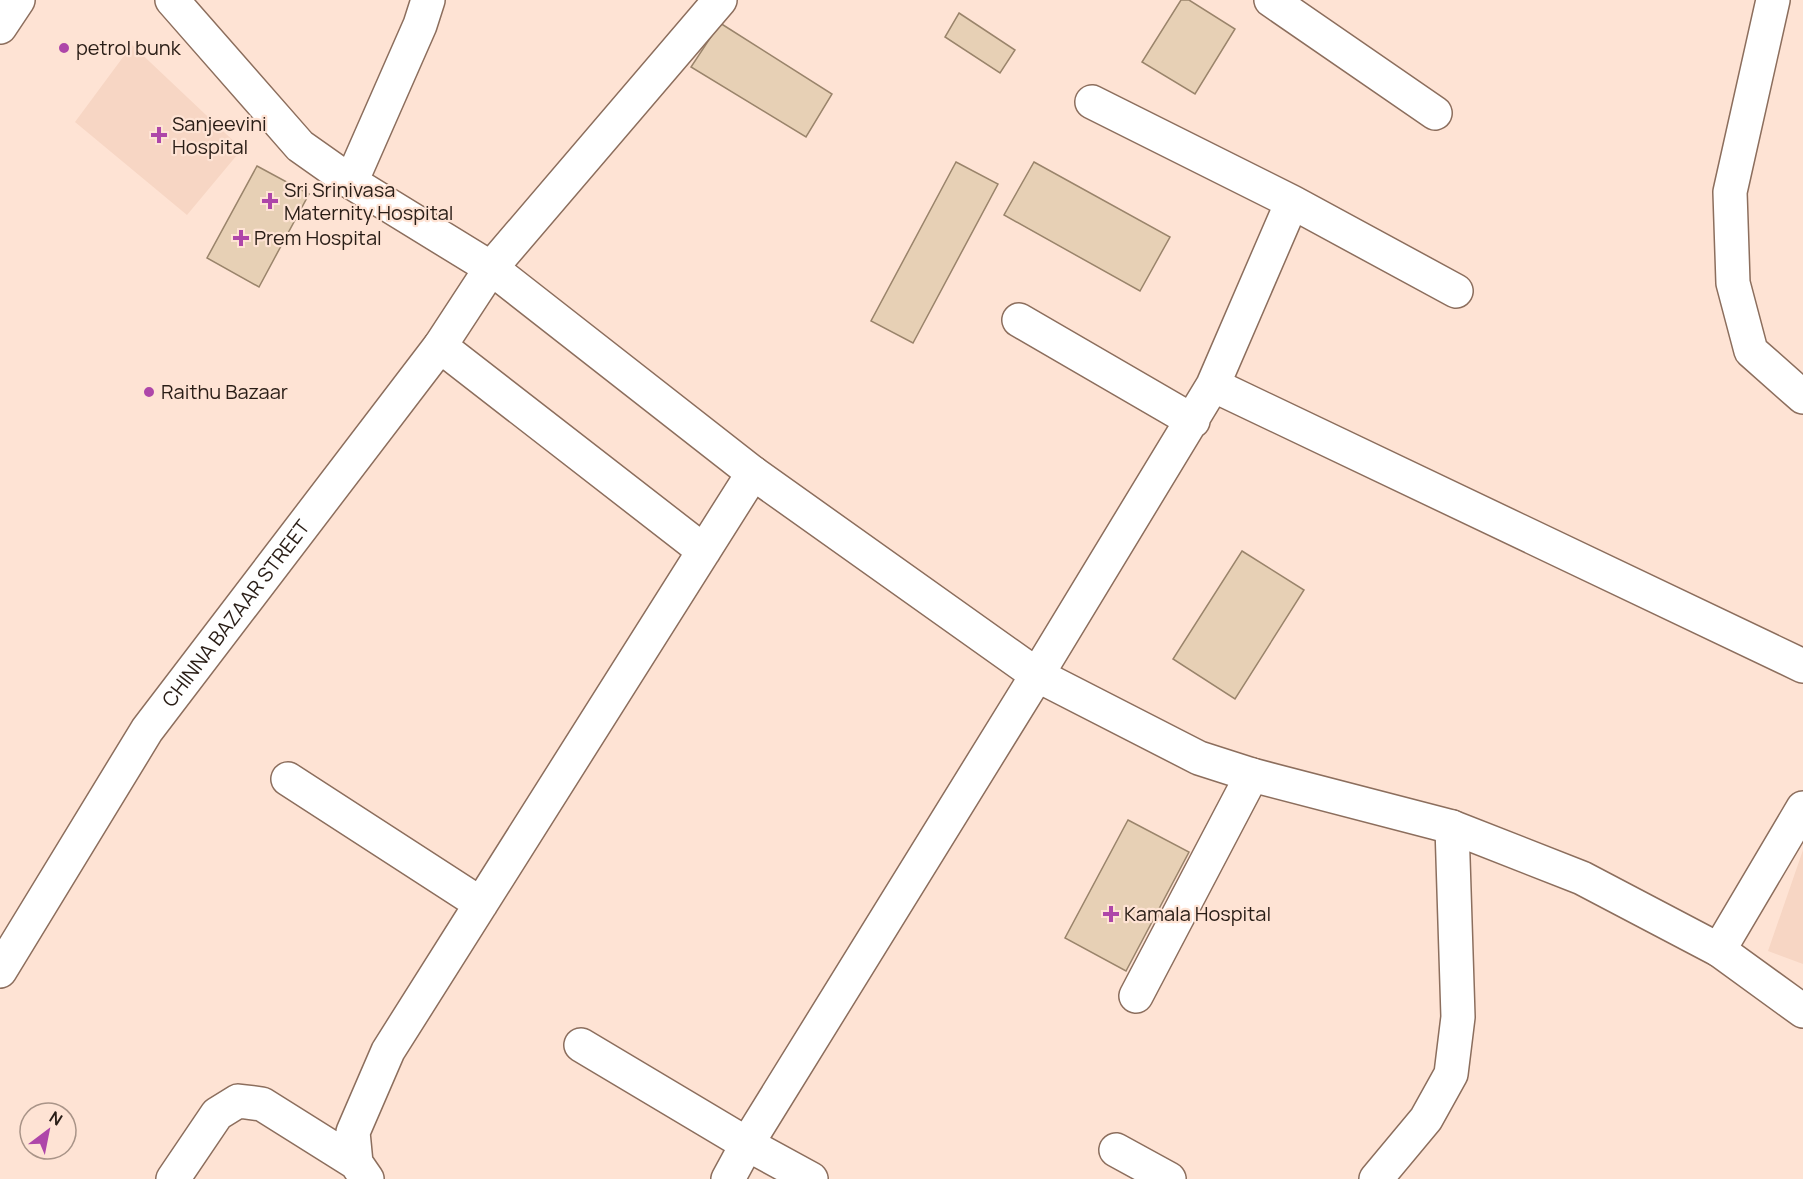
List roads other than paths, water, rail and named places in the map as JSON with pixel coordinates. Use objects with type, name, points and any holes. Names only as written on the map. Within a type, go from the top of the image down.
[{"type":"street","points":[[0,27],[18,0]]},
{"type":"street","points":[[172,0],[300,146],[351,182],[491,268],[753,473],[1037,675],[1199,758],[1252,775],[1452,827],[1582,878],[1719,950],[1803,1011]]},
{"type":"street","points":[[351,182],[420,25],[428,0]]},
{"type":"street","name":"CHINNA BAZAAR STREET","points":[[0,971],[147,730],[440,346],[491,268],[720,0]]},
{"type":"street","points":[[1272,0],[1435,112]]},
{"type":"street","points":[[1773,0],[1730,192],[1733,283],[1751,351],[1803,397]]},
{"type":"street","points":[[1092,102],[1292,202],[1456,291]]},
{"type":"street","points":[[728,1179],[747,1144],[1213,385],[1292,202]]},
{"type":"street","points":[[1018,320],[1192,421]]},
{"type":"street","points":[[440,346],[704,551]]},
{"type":"street","points":[[1213,385],[1803,666]]},
{"type":"street","points":[[361,1171],[353,1132],[388,1051],[753,473]]},
{"type":"street","points":[[1136,996],[1252,775]]},
{"type":"street","points":[[288,779],[481,904]]},
{"type":"street","points":[[1719,950],[1803,808]]},
{"type":"street","points":[[1376,1179],[1426,1119],[1451,1074],[1458,1017],[1452,827]]},
{"type":"street","points":[[581,1045],[747,1144],[811,1179]]},
{"type":"street","points":[[173,1179],[217,1114],[238,1101],[262,1104],[361,1171]]},
{"type":"street","points":[[1116,1150],[1169,1179]]},
{"type":"place","name":"petrol bunk","points":[[64,48]]},
{"type":"place","name":"Sanjeevini Hospital","points":[[159,135]]},
{"type":"place","name":"Sri Srinivasa Maternity Hospital","points":[[270,201]]},
{"type":"place","name":"Prem Hospital","points":[[241,238]]},
{"type":"place","name":"Raithu Bazaar","points":[[149,392]]},
{"type":"place","name":"Kamala Hospital","points":[[1111,914]]}]
